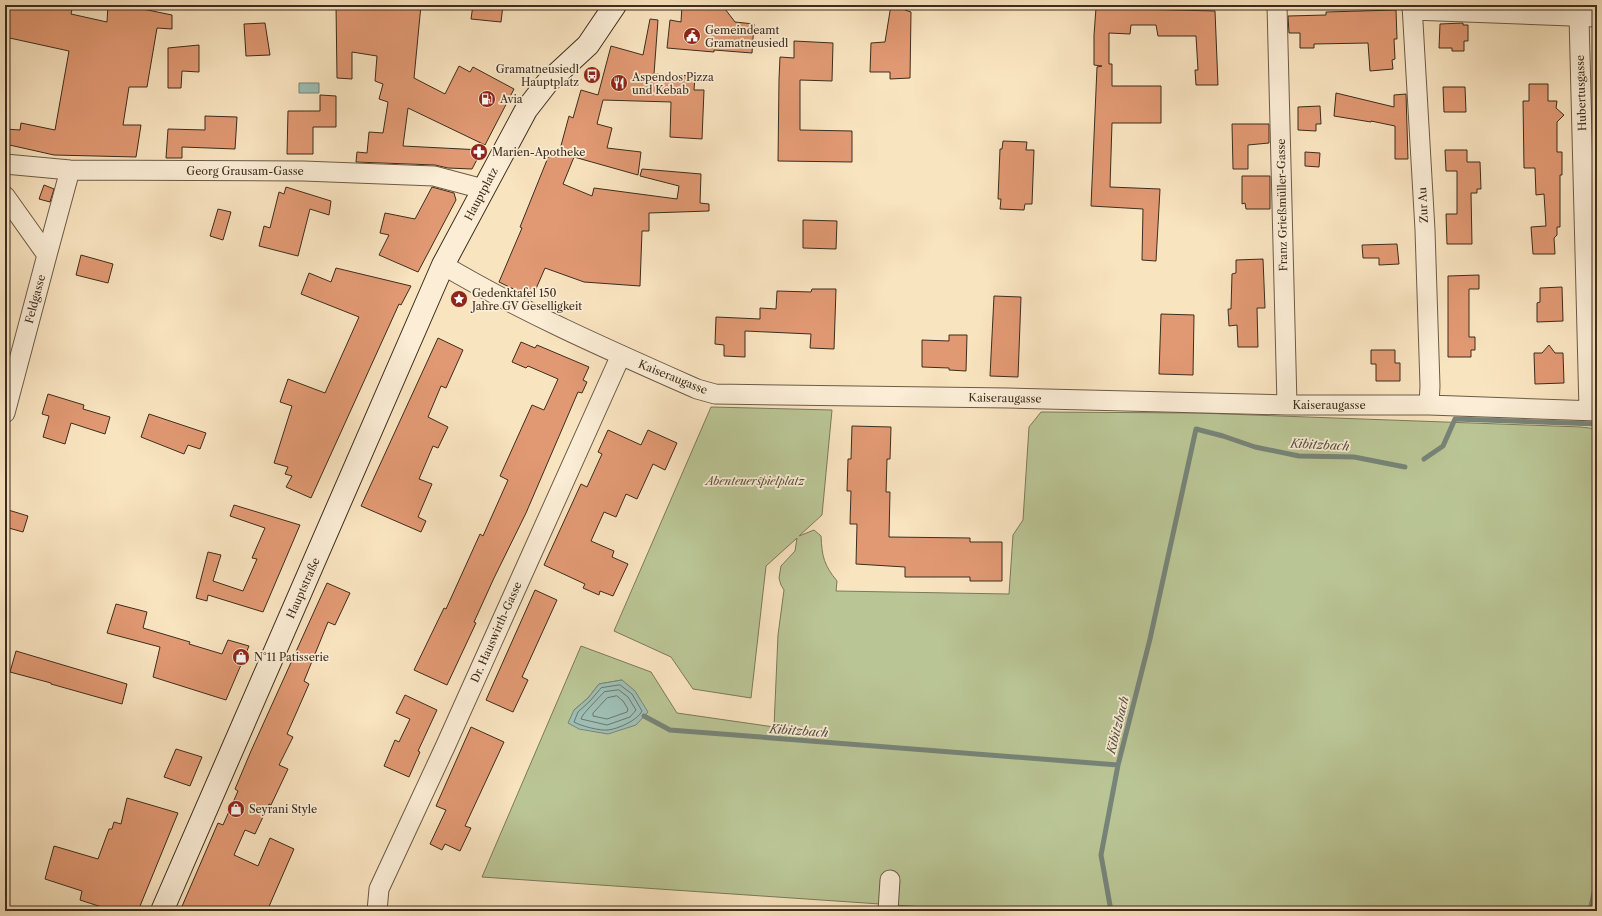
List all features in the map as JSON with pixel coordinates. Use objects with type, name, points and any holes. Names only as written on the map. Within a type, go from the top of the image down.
[{"type":"main road","name":"Hauptplatz","points":[[443,265],[526,110],[547,83],[588,44],[612,7]]},
{"type":"main road","name":"Hauptstraße","points":[[162,911],[443,265]]},
{"type":"street","name":"Franz Grießmüller-Gasse","points":[[1277,5],[1287,405]]},
{"type":"street","points":[[1412,7],[1588,16]]},
{"type":"street","name":"Zur Au","points":[[1412,7],[1425,230],[1430,386],[1429,405]]},
{"type":"street","name":"Hubertusgasse","points":[[1588,16],[1593,410]]},
{"type":"street","name":"Georg Grausam-Gasse","points":[[5,164],[70,170],[303,171],[434,176],[483,189]]},
{"type":"street","name":"Feldgasse","points":[[5,412],[70,170]]},
{"type":"street","points":[[5,196],[47,255]]},
{"type":"street","name":"Kaiseraugasse","points":[[443,265],[490,293],[621,355],[697,389],[715,394],[1008,398],[1287,405],[1429,405],[1593,410]]},
{"type":"street","name":"Dr. Hauswirth-Gasse","points":[[377,911],[379,889],[621,355]]},
{"type":"street","points":[[888,911],[890,880]]},
{"type":"green space","name":"Abenteuerspielplatz","points":[[711,407],[832,410],[822,515],[799,536],[814,530],[821,536],[824,560],[837,581],[836,591],[1009,594],[1013,535],[1023,520],[1029,427],[1041,412],[1198,413],[1581,427],[1597,429],[1597,911],[983,911],[482,877],[581,646],[651,672],[677,713],[774,727],[778,635],[784,590],[779,578],[781,566],[795,551],[797,538],[766,566],[751,698],[693,689],[671,657],[614,631]],"holes":[[[622,680],[574,710],[588,698],[599,684]]]},
{"type":"water","points":[[299,83],[319,83],[319,93],[299,93]]},
{"type":"water","points":[[622,680],[635,691],[648,712],[636,725],[608,734],[579,729],[568,723],[574,710],[588,698],[599,684]]},
{"type":"building","points":[[5,5],[73,5],[71,14],[107,22],[108,5],[123,5],[172,15],[172,29],[157,28],[147,87],[129,87],[123,125],[141,125],[136,157],[54,155],[5,144],[5,129],[20,130],[21,123],[55,130],[69,51],[5,37]]},
{"type":"building","points":[[336,5],[421,5],[414,78],[445,94],[459,66],[470,72],[473,67],[514,89],[485,145],[408,108],[403,146],[482,150],[472,169],[448,168],[435,165],[356,162],[357,152],[367,153],[369,132],[383,133],[388,102],[379,99],[383,84],[375,81],[377,56],[352,52],[352,79],[337,78]]},
{"type":"building","points":[[473,5],[503,5],[501,22],[471,19]]},
{"type":"building","points":[[682,5],[722,5],[735,22],[754,24],[752,53],[714,50],[714,52],[667,48],[670,20],[681,22]]},
{"type":"building","points":[[891,5],[906,5],[905,10],[911,12],[910,78],[890,79],[890,72],[870,72],[871,43],[885,42]]},
{"type":"building","points":[[1096,8],[1215,11],[1218,85],[1196,85],[1195,70],[1198,70],[1196,36],[1158,36],[1156,25],[1131,25],[1130,34],[1109,33],[1109,64],[1112,64],[1112,86],[1161,86],[1161,123],[1112,123],[1110,187],[1160,189],[1156,261],[1142,260],[1143,209],[1091,206],[1097,67],[1102,66],[1094,65]]},
{"type":"building","points":[[1396,10],[1397,39],[1394,39],[1395,59],[1392,60],[1393,69],[1370,71],[1368,43],[1314,44],[1314,48],[1300,48],[1300,33],[1289,33],[1288,16],[1326,15],[1326,12]]},
{"type":"building","points":[[650,19],[658,20],[654,74],[695,76],[694,90],[704,90],[702,139],[670,137],[671,102],[603,100],[597,124],[612,128],[607,148],[641,152],[638,175],[574,157],[563,184],[592,196],[594,188],[677,199],[679,186],[640,176],[642,169],[701,174],[700,203],[709,204],[709,211],[649,213],[649,231],[642,231],[640,286],[584,282],[545,268],[532,298],[499,282],[522,228],[520,227],[551,150],[559,153],[569,116],[573,118],[581,90],[598,95],[611,46],[643,55]]},
{"type":"building","points":[[265,23],[270,55],[246,56],[244,24]]},
{"type":"building","points":[[1463,23],[1463,25],[1468,25],[1468,41],[1464,41],[1464,51],[1452,51],[1452,48],[1439,48],[1440,24]]},
{"type":"building","points":[[794,41],[833,43],[832,81],[800,80],[800,130],[852,131],[852,162],[778,161],[780,57],[794,58]]},
{"type":"building","points":[[199,45],[199,72],[182,71],[181,88],[168,88],[168,48]]},
{"type":"building","points":[[1529,84],[1548,84],[1548,101],[1557,101],[1556,108],[1564,115],[1557,122],[1557,152],[1562,152],[1562,175],[1560,175],[1560,227],[1557,227],[1557,235],[1554,238],[1555,254],[1533,254],[1531,227],[1546,226],[1544,194],[1536,195],[1535,168],[1524,168],[1523,101],[1529,101]]},
{"type":"building","points":[[1443,87],[1465,87],[1466,112],[1444,112]]},
{"type":"building","points":[[1336,93],[1394,107],[1394,95],[1406,94],[1408,159],[1395,159],[1395,126],[1334,116]]},
{"type":"building","points":[[320,95],[336,96],[336,127],[313,127],[313,154],[287,154],[288,111],[320,111]]},
{"type":"building","points":[[1320,106],[1321,124],[1316,124],[1316,131],[1298,130],[1298,107]]},
{"type":"building","points":[[205,116],[237,117],[235,149],[182,147],[182,158],[166,158],[168,129],[205,130]]},
{"type":"building","points":[[1232,124],[1269,124],[1269,143],[1248,145],[1248,169],[1233,169]]},
{"type":"building","points":[[1003,141],[1027,142],[1026,150],[1034,150],[1032,204],[1025,204],[1024,210],[1000,209],[1001,199],[998,199],[1000,149],[1002,149]]},
{"type":"building","points":[[1445,150],[1467,150],[1467,162],[1480,162],[1481,189],[1477,189],[1477,193],[1471,193],[1472,244],[1447,244],[1446,214],[1457,214],[1457,171],[1446,171]]},
{"type":"building","points":[[1305,152],[1320,153],[1319,167],[1305,166]]},
{"type":"building","points":[[1242,176],[1270,176],[1270,209],[1246,209],[1245,203],[1242,204]]},
{"type":"building","points":[[44,185],[54,189],[50,202],[39,199]]},
{"type":"building","points":[[286,187],[331,201],[329,215],[310,209],[298,256],[259,246],[264,226],[270,228],[279,192],[284,194]]},
{"type":"building","points":[[432,187],[454,193],[456,200],[418,272],[379,255],[389,235],[380,233],[385,213],[415,219]]},
{"type":"building","points":[[218,209],[231,212],[223,240],[210,236]]},
{"type":"building","points":[[803,220],[837,221],[836,249],[803,248]]},
{"type":"building","points":[[1397,244],[1399,264],[1379,265],[1379,258],[1363,258],[1362,245]]},
{"type":"building","points":[[81,255],[113,264],[108,283],[76,275]]},
{"type":"building","points":[[1263,259],[1265,308],[1257,308],[1258,347],[1238,347],[1237,325],[1229,326],[1228,309],[1231,309],[1232,274],[1236,273],[1236,260]]},
{"type":"building","points":[[336,268],[411,286],[401,305],[399,304],[311,498],[286,487],[292,476],[285,474],[288,467],[274,463],[292,406],[280,402],[288,379],[325,393],[359,317],[301,294],[309,273],[331,282]]},
{"type":"building","points":[[1479,275],[1479,289],[1469,289],[1469,337],[1475,337],[1475,350],[1471,350],[1471,357],[1448,357],[1448,276]]},
{"type":"building","points":[[1562,287],[1563,321],[1537,322],[1537,303],[1540,302],[1540,288]]},
{"type":"building","points":[[812,289],[836,289],[834,349],[810,348],[811,334],[745,331],[745,357],[724,356],[724,345],[715,344],[716,317],[760,319],[760,308],[776,309],[777,291],[811,292]]},
{"type":"building","points":[[994,296],[1021,297],[1018,377],[990,376]]},
{"type":"building","points":[[1161,314],[1194,315],[1193,375],[1159,374]]},
{"type":"building","points":[[949,335],[967,335],[966,371],[949,370],[949,368],[922,367],[922,340],[949,341]]},
{"type":"building","points":[[438,338],[463,350],[446,388],[441,386],[428,417],[448,427],[438,448],[433,446],[419,479],[432,484],[418,517],[426,521],[421,532],[361,506]]},
{"type":"building","points":[[521,342],[535,348],[537,345],[589,367],[583,380],[587,382],[582,393],[578,392],[526,513],[494,578],[474,622],[476,623],[447,685],[414,670],[444,608],[446,609],[480,534],[483,536],[508,480],[500,476],[532,405],[544,410],[558,379],[528,366],[526,368],[512,362]]},
{"type":"building","points":[[1549,345],[1555,353],[1563,353],[1564,383],[1535,384],[1534,353],[1542,353]]},
{"type":"building","points":[[1371,350],[1395,350],[1395,363],[1400,363],[1400,381],[1376,381],[1376,364],[1371,364]]},
{"type":"building","points":[[48,394],[84,405],[83,409],[110,417],[105,434],[71,423],[65,444],[43,437],[49,416],[42,414]]},
{"type":"building","points":[[149,414],[206,433],[200,449],[188,445],[184,454],[141,437]]},
{"type":"building","points":[[852,426],[891,427],[890,459],[887,459],[886,492],[890,492],[889,537],[970,538],[970,542],[1002,542],[1002,581],[970,581],[970,577],[905,577],[905,567],[856,564],[857,524],[850,524],[851,491],[847,491],[848,459],[851,459]]},
{"type":"building","points":[[608,430],[641,445],[648,430],[677,443],[665,470],[653,464],[637,499],[626,494],[616,517],[604,512],[591,541],[614,551],[612,557],[628,564],[613,596],[600,591],[599,595],[583,588],[585,584],[544,565],[581,484],[587,487],[602,454],[598,452]]},
{"type":"building","points":[[234,505],[300,525],[263,612],[208,595],[207,601],[196,598],[208,552],[221,555],[213,581],[243,591],[257,559],[252,558],[265,528],[230,516]]},
{"type":"building","points":[[5,509],[28,516],[23,532],[5,527]]},
{"type":"building","points":[[327,583],[350,593],[335,625],[328,622],[304,681],[309,684],[287,734],[293,737],[279,765],[288,769],[255,834],[245,830],[234,855],[258,866],[270,838],[294,849],[267,911],[180,911],[218,823],[223,825],[238,791],[235,789],[251,751]]},
{"type":"building","points":[[535,590],[557,600],[522,677],[528,680],[513,712],[486,700]]},
{"type":"building","points":[[116,604],[147,612],[143,628],[190,642],[189,644],[222,654],[228,640],[249,646],[226,700],[153,677],[160,647],[107,633]]},
{"type":"building","points":[[16,651],[127,684],[122,704],[10,672]]},
{"type":"building","points":[[405,695],[437,710],[418,751],[420,752],[409,777],[384,766],[395,740],[399,742],[410,719],[396,713]]},
{"type":"building","points":[[471,727],[504,742],[465,826],[471,828],[460,851],[445,844],[442,850],[430,844],[446,810],[436,806]]},
{"type":"building","points":[[176,749],[202,757],[190,786],[164,777]]},
{"type":"building","points":[[127,798],[178,813],[138,911],[114,911],[80,900],[82,891],[45,879],[54,846],[98,859],[109,829],[112,829],[114,822],[121,824]]},
{"type":"waterway","name":"Kibitzbach","points":[[1424,459],[1443,446],[1455,419],[1597,424]]},
{"type":"waterway","name":"Kibitzbach","points":[[644,716],[670,730],[1118,765],[1150,639],[1196,429],[1255,447],[1299,456],[1354,457],[1405,467]]},
{"type":"waterway","points":[[1111,911],[1101,855],[1118,765]]},
{"type":"waterway","points":[[1590,911],[1597,879]]},
{"type":"place","name":"Gemeindeamt Gramatneusiedl","points":[[692,36]]},
{"type":"place","name":"Gramatneusiedl Hauptplatz","points":[[592,75]]},
{"type":"place","name":"Aspendos Pizza und Kebab","points":[[619,83]]},
{"type":"place","name":"Avia","points":[[487,99]]},
{"type":"place","name":"Marien-Apotheke","points":[[479,152]]},
{"type":"place","name":"Gedenktafel 150 Jahre GV Geselligkeit","points":[[459,299]]},
{"type":"place","name":"N°11 Patisserie","points":[[241,657]]},
{"type":"place","name":"Seyrani Style","points":[[236,809]]}]
